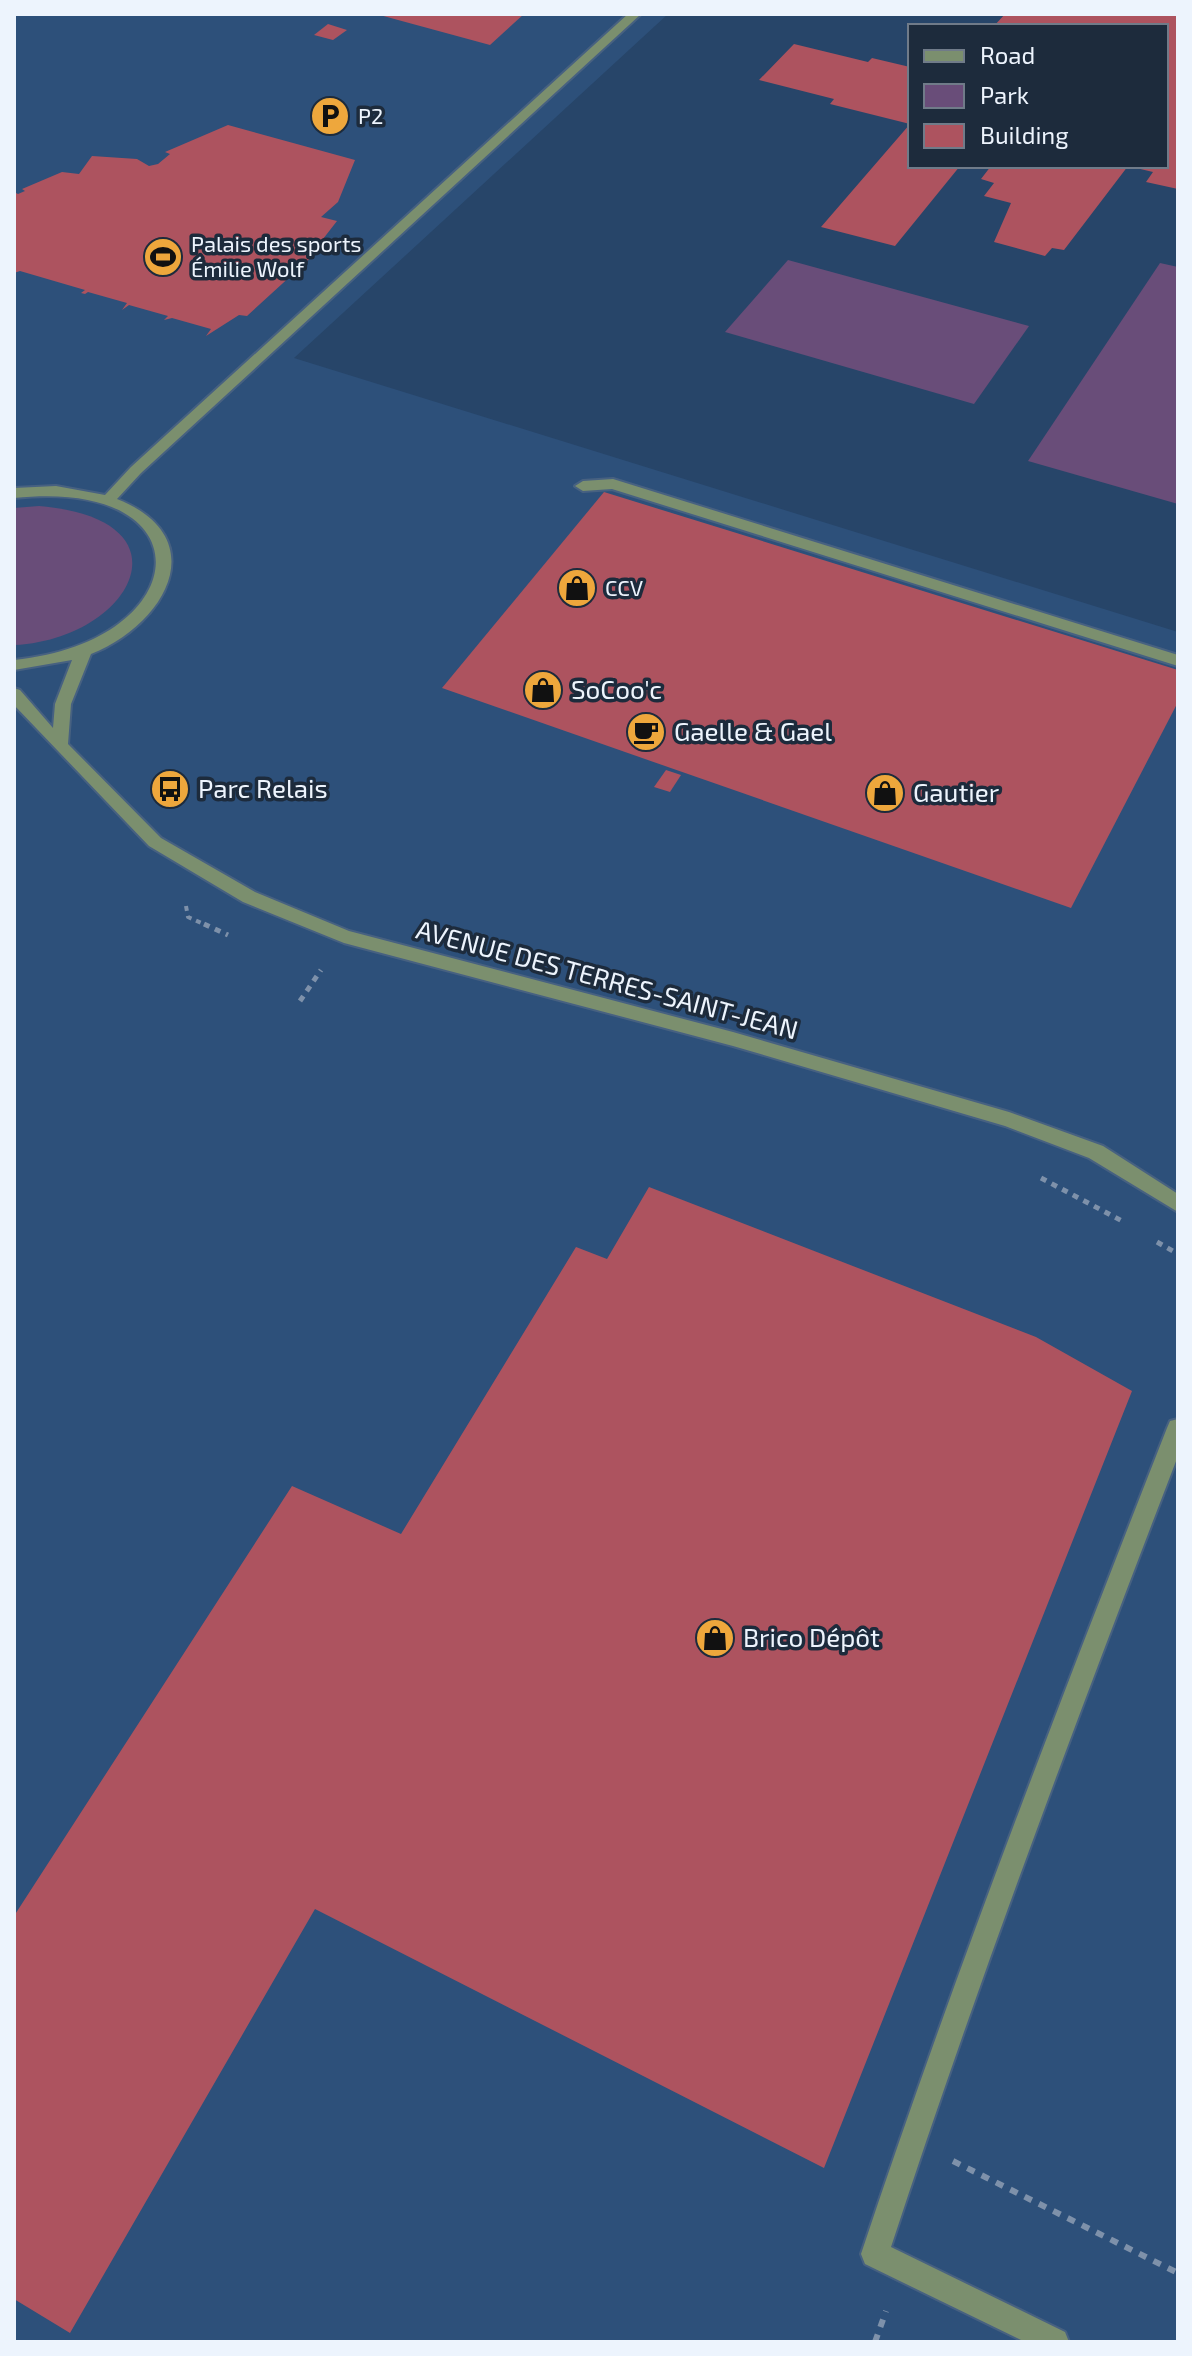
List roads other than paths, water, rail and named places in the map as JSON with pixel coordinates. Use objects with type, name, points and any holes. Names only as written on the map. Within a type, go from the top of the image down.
[{"type":"street","points":[[108,500],[136,470],[635,14]]},
{"type":"street","points":[[583,486],[613,484],[1178,661]]},
{"type":"street","points":[[14,493],[70,491],[108,500],[136,514],[156,534],[165,558],[162,583],[147,609],[130,625],[84,651],[14,665]]},
{"type":"street","points":[[60,743],[63,704],[84,651]]},
{"type":"street","name":"AVENUE DES TERRES-SAINT-JEAN","points":[[14,694],[32,717],[155,842],[249,897],[344,936],[733,1039],[1009,1120],[1096,1152],[1178,1204]]},
{"type":"street","points":[[1055,2342],[875,2254],[912,2140],[1067,1713],[1178,1428]]},
{"type":"place","name":"P2","points":[[330,116]]},
{"type":"place","name":"Palais des sports Émilie Wolf","points":[[163,257]]},
{"type":"place","name":"CCV","points":[[577,588]]},
{"type":"place","name":"SoCoo'c","points":[[543,690]]},
{"type":"place","name":"Gaelle & Gael","points":[[646,732]]},
{"type":"place","name":"Parc Relais","points":[[170,789]]},
{"type":"place","name":"Gautier","points":[[885,793]]},
{"type":"place","name":"Brico Dépôt","points":[[715,1638]]}]
